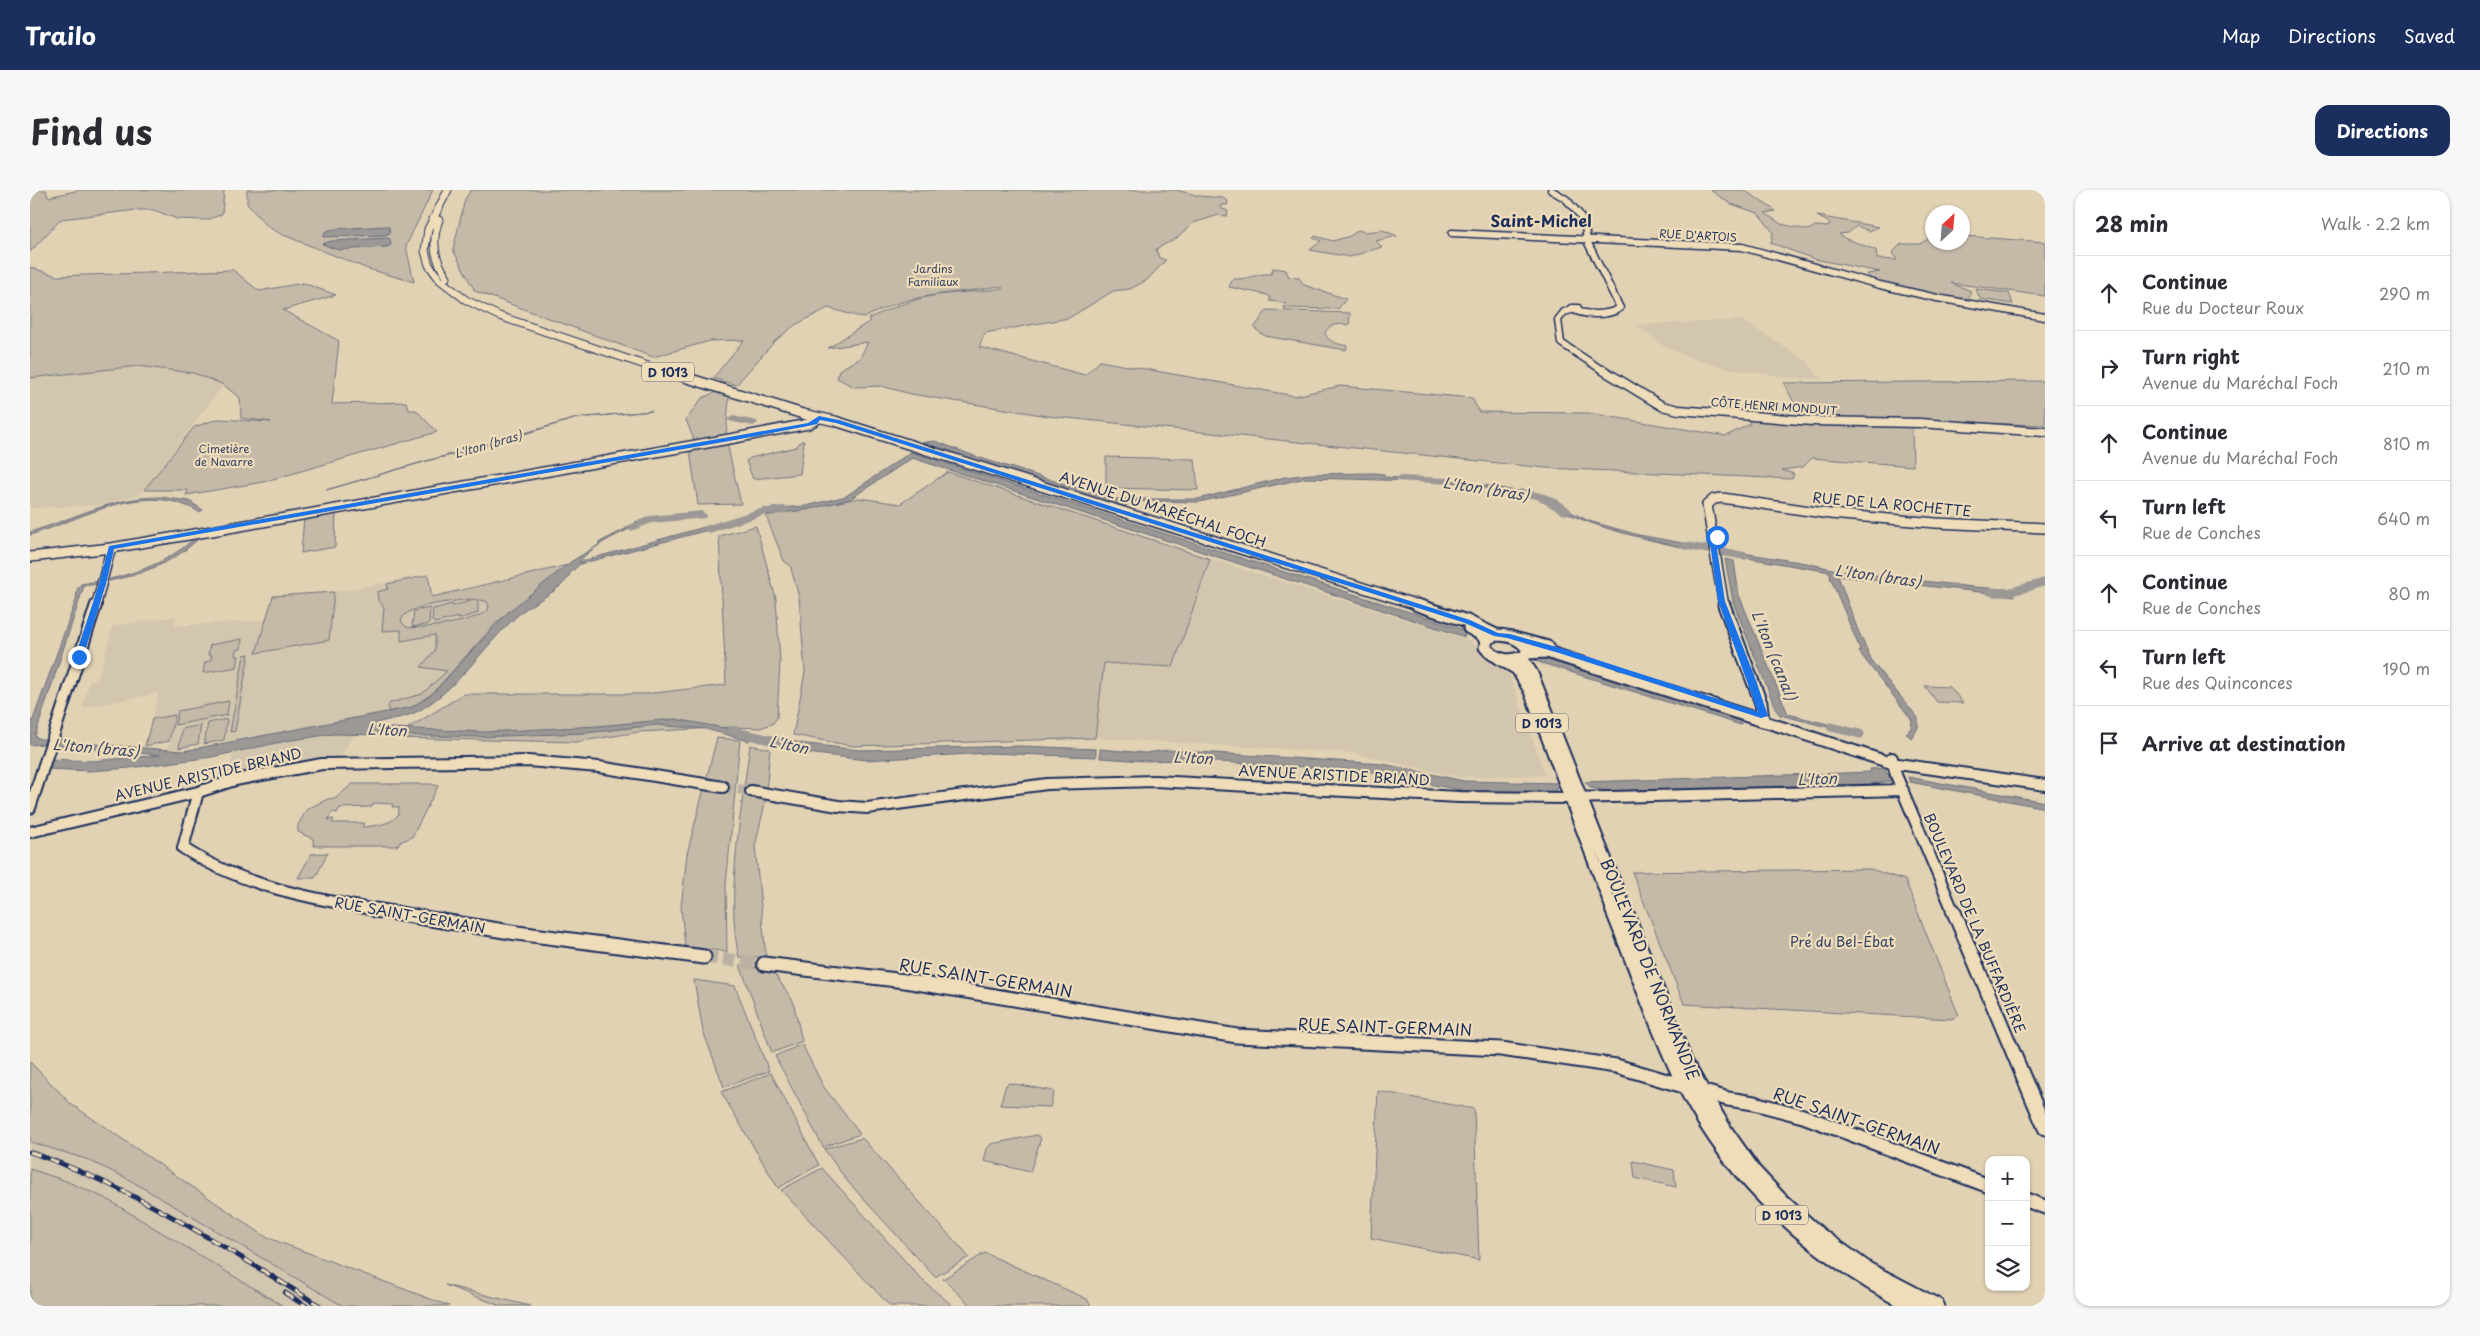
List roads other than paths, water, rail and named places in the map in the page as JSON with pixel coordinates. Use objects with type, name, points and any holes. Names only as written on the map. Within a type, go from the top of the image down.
[{"type":"main road","name":"D 1013","points":[[448,190],[426,234],[425,252],[429,265],[440,280],[454,293],[486,311],[519,320]]},
{"type":"main road","name":"D 1013","points":[[455,190],[435,229],[433,247],[438,264],[446,276],[466,293],[519,320]]},
{"type":"main road","name":"AVENUE DU MARÉCHAL FOCH","points":[[519,320],[801,409],[819,418],[1465,626],[1482,635],[1486,640]]},
{"type":"main road","name":"AVENUE DU MARÉCHAL FOCH","points":[[819,418],[837,421],[1449,615],[1484,628],[1496,635],[1518,639]]},
{"type":"main road","points":[[30,557],[111,548],[200,533],[735,438],[808,424],[815,422],[819,418]]},
{"type":"main road","name":"RUE DE LA ROCHETTE","points":[[1763,719],[1754,683],[1722,601],[1714,548],[1717,537],[1714,506],[1720,502],[1737,500],[1830,514],[2045,528]]},
{"type":"main road","points":[[1486,640],[1496,635]]},
{"type":"main road","points":[[1518,639],[1763,719]]},
{"type":"main road","name":"BOULEVARD DE NORMANDIE","points":[[1518,639],[1526,646],[1525,656],[1672,1060],[1754,1172],[1782,1202],[1819,1235],[1868,1270],[1937,1306]]},
{"type":"main road","name":"BOULEVARD DE NORMANDIE","points":[[1486,640],[1484,644],[1487,651],[1500,659],[1514,664],[1521,674],[1564,778],[1576,798]]},
{"type":"main road","points":[[1500,659],[1512,660],[1548,652],[1763,719]]},
{"type":"main road","name":"BOULEVARD DE NORMANDIE","points":[[1694,1088],[1707,1123],[1737,1166],[1767,1201],[1803,1235],[1846,1268],[1875,1287],[1913,1306]]},
{"type":"street","points":[[1551,190],[1572,205],[1585,227],[1589,239]]},
{"type":"street","name":"RUE D'ARTOIS","points":[[1452,233],[1720,245],[1758,250],[1874,284],[1937,298],[2045,317]]},
{"type":"street","name":"CÔTE HENRI MONDUIT","points":[[1589,239],[1587,241],[1620,306],[1619,310],[1610,313],[1576,310],[1564,312],[1558,320],[1561,343],[1637,392],[1671,408],[1812,421],[1920,423],[2045,432]]},
{"type":"street","points":[[30,808],[104,581],[111,548]]},
{"type":"street","points":[[1763,719],[1912,766],[2045,785]]},
{"type":"street","name":"AVENUE ARISTIDE BRIAND","points":[[30,832],[198,792],[243,778],[312,765],[444,760],[548,762],[599,767],[723,787]]},
{"type":"street","name":"BOULEVARD DE LA BUFFARDIÈRE","points":[[1891,760],[2045,1128]]},
{"type":"street","name":"AVENUE ARISTIDE BRIAND","points":[[751,791],[838,806],[867,808],[1046,784],[1154,781],[1459,797],[1576,798],[1889,792],[1908,802]]},
{"type":"street","name":"AVENUE ARISTIDE BRIAND","points":[[1889,792],[1899,783]]},
{"type":"street","name":"RUE SAINT-GERMAIN","points":[[198,792],[182,848],[198,859],[278,889],[454,925],[704,957]]},
{"type":"street","name":"RUE SAINT-GERMAIN","points":[[764,964],[919,984],[1237,1036],[1465,1046],[1537,1052],[1616,1066],[1728,1099],[1754,1103],[1803,1116],[1985,1184]]},
{"type":"street","points":[[2029,1201],[2045,1207]]},
{"type":"water","points":[[389,227],[390,233],[385,235],[323,237],[326,231],[334,229]]},
{"type":"water","points":[[390,239],[391,245],[387,247],[338,250],[322,244],[331,241]]},
{"type":"water","points":[[577,418],[458,454],[437,458]]},
{"type":"water","points":[[935,441],[977,457],[1113,499],[1198,499],[1285,477],[1310,474],[1375,473],[1384,474],[1384,477],[1420,479],[1419,481],[1306,478],[1199,502],[1148,501],[1126,503],[1127,505],[1124,508],[964,457],[940,447],[922,445],[925,442]]},
{"type":"water","points":[[911,452],[1453,626],[1463,630],[1465,637],[912,458],[850,499],[806,510],[764,515],[762,509],[806,506],[846,496]]},
{"type":"water","points":[[1429,479],[1471,483],[1540,495],[1540,497],[1506,493],[1465,483],[1428,481]]},
{"type":"water","points":[[161,497],[189,501],[203,510],[199,512],[178,503],[157,499],[135,501],[92,512],[30,535],[30,532],[110,504],[126,500]]},
{"type":"water","points":[[1549,497],[1563,508],[1589,521],[1639,535],[1704,547],[1706,552],[1646,539],[1594,524],[1556,506]]},
{"type":"water","points":[[650,518],[651,521],[622,532],[602,543],[585,555],[579,562],[726,521],[727,525],[580,564],[563,583],[524,610],[511,622],[462,675],[435,700],[414,713],[369,727],[485,732],[597,726],[675,719],[752,733],[749,741],[706,729],[657,725],[586,733],[478,737],[333,734],[286,741],[212,757],[130,768],[90,771],[46,769],[49,759],[93,761],[160,755],[54,745],[56,740],[67,738],[70,742],[183,751],[412,707],[433,693],[508,612],[572,561],[600,544],[598,543],[637,523],[635,522]]},
{"type":"water","points":[[201,536],[181,553],[158,566],[134,575],[109,581],[110,579],[156,564],[177,552],[196,537]]},
{"type":"water","points":[[1724,550],[1806,563],[1841,571],[1973,587],[2007,589],[2015,596],[1838,576],[1857,628],[1873,663],[1918,718],[1918,728],[1911,738],[1906,733],[1911,728],[1912,720],[1859,652],[1860,649],[1830,577],[1830,572],[1724,554]]},
{"type":"water","points":[[1725,559],[1734,561],[1739,595],[1788,714],[1843,728],[1843,731],[1780,715],[1776,710],[1733,602]]},
{"type":"water","points":[[98,581],[97,584],[84,586],[35,736],[45,739],[45,744],[30,745],[30,728],[76,600],[77,590],[81,584]]},
{"type":"water","points":[[1539,655],[1741,719],[1741,725],[1535,661],[1533,657]]},
{"type":"water","points":[[791,742],[859,750],[1020,746],[1096,749],[1096,757],[987,753],[866,760],[789,751]]},
{"type":"water","points":[[1100,749],[1145,753],[1168,750],[1383,764],[1464,781],[1560,783],[1557,790],[1550,793],[1466,791],[1434,785],[1407,777],[1359,770],[1184,760],[1145,761],[1100,758]]},
{"type":"water","points":[[1884,768],[1892,781],[1868,784],[1608,791],[1591,788],[1585,782],[1871,772],[1870,769]]},
{"type":"water","points":[[1908,777],[2045,802],[2045,808],[1910,782]]},
{"type":"waterway","name":"L'Iton (bras)","points":[[733,419],[753,423]]},
{"type":"waterway","name":"L'Iton (bras)","points":[[1400,479],[1449,481]]},
{"type":"waterway","name":"L'Iton (bras)","points":[[1521,493],[1540,496],[1554,502],[1566,511]]},
{"type":"waterway","name":"L'Iton (bras)","points":[[709,529],[763,512],[783,510]]},
{"type":"waterway","name":"L'Iton (bras)","points":[[631,527],[650,520],[701,515]]},
{"type":"waterway","name":"L'Iton (bras)","points":[[1686,546],[1745,556]]},
{"type":"waterway","name":"L'Iton (bras)","points":[[1990,592],[2010,592],[2045,582]]},
{"type":"waterway","name":"L'Iton (canal)","points":[[1831,727],[1860,734]]},
{"type":"waterway","name":"L'Iton","points":[[731,731],[808,749]]},
{"type":"tunnel","points":[[723,787],[751,791]]},
{"type":"tunnel","points":[[704,957],[764,964]]},
{"type":"railway","points":[[30,1152],[106,1183],[143,1201],[215,1241],[320,1306]]},
{"type":"railway","points":[[285,1293],[306,1306]]},
{"type":"district","name":"Saint-Michel","points":[[1541,220]]},
{"type":"park label","name":"Jardins Familiaux","points":[[933,274]]},
{"type":"park label","name":"Cimetière de Navarre","points":[[224,454]]},
{"type":"park label","name":"Pré du Bel-Ébat","points":[[1842,941]]}]
